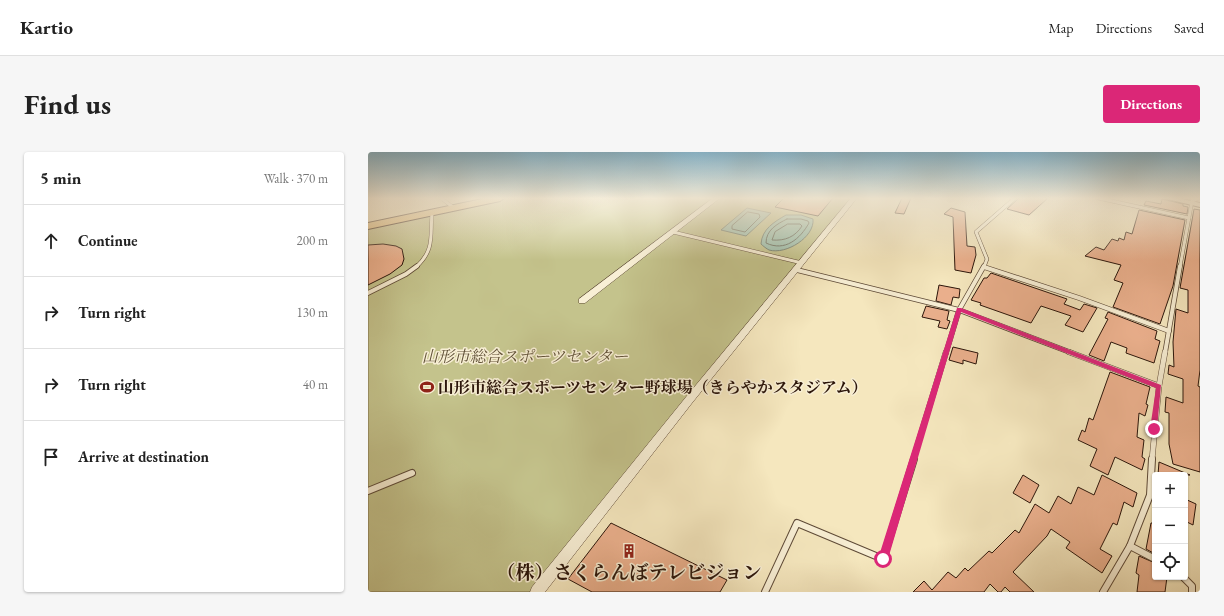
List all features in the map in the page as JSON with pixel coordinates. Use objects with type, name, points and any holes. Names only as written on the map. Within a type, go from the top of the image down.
[{"type":"main road","points":[[368,226],[405,219]]},
{"type":"street","points":[[582,301],[690,219]]},
{"type":"street","points":[[537,592],[690,400],[838,219]]},
{"type":"lane","points":[[368,293],[413,270],[424,260],[431,244],[432,219]]},
{"type":"lane","points":[[765,592],[797,523],[883,559],[959,310],[984,267],[987,259],[976,232],[992,219]]},
{"type":"lane","points":[[1103,592],[1130,546],[1150,495],[1154,429],[1159,386],[1189,219]]},
{"type":"lane","points":[[673,232],[959,310],[1159,386]]},
{"type":"lane","points":[[984,267],[1079,298],[1168,331]]},
{"type":"lane","points":[[368,491],[412,473]]},
{"type":"lane","points":[[1130,546],[1152,557]]},
{"type":"lane","points":[[1186,580],[1192,586],[1192,592]]},
{"type":"green space","name":"山形市総合スポーツセンター","points":[[410,219],[837,219],[537,592],[368,592],[368,228]]},
{"type":"water","points":[[735,219],[765,219],[746,236],[721,230]]},
{"type":"water","points":[[780,219],[813,219],[812,226],[804,238],[791,247],[776,251],[769,250],[761,244],[766,230]]},
{"type":"building","points":[[953,219],[965,219],[967,246],[975,247],[976,255],[971,273],[955,270]]},
{"type":"building","points":[[1137,219],[1178,219],[1185,220],[1173,286],[1160,324],[1113,307],[1123,283],[1114,280],[1121,265],[1085,256],[1096,247],[1104,250],[1112,239],[1118,241],[1119,238],[1124,240],[1126,232],[1132,234]]},
{"type":"building","points":[[1192,219],[1200,219],[1200,370],[1198,386],[1200,387],[1200,472],[1173,464],[1169,444],[1169,413],[1165,412],[1166,397],[1183,403],[1183,379],[1168,374],[1169,365],[1174,367],[1173,342],[1176,309],[1188,313],[1188,290],[1180,288]]},
{"type":"building","points":[[383,244],[396,246],[402,249],[404,259],[402,265],[390,274],[368,285],[368,245]]},
{"type":"building","points":[[991,273],[1067,299],[1064,304],[1080,310],[1084,304],[1097,308],[1083,332],[1065,325],[1071,316],[1041,306],[1031,323],[980,305],[981,303],[971,300],[984,278],[987,278]]},
{"type":"building","points":[[939,285],[960,289],[959,298],[953,297],[951,305],[936,301]]},
{"type":"building","points":[[926,306],[949,311],[947,320],[950,321],[947,329],[938,327],[940,321],[922,317]]},
{"type":"building","points":[[1108,312],[1157,331],[1155,339],[1160,341],[1154,363],[1126,353],[1127,348],[1111,342],[1104,361],[1089,355],[1108,319],[1105,318]]},
{"type":"building","points":[[953,347],[978,353],[976,364],[963,360],[963,364],[949,360]]},
{"type":"building","points":[[1110,372],[1150,387],[1145,416],[1139,413],[1137,437],[1144,440],[1142,457],[1145,459],[1142,470],[1115,457],[1108,475],[1090,466],[1097,449],[1078,440],[1082,430],[1085,432],[1089,418],[1093,420]]},
{"type":"building","points":[[1159,462],[1183,472],[1158,472]]},
{"type":"building","points":[[1023,475],[1039,485],[1030,503],[1013,493]]},
{"type":"building","points":[[1102,475],[1137,493],[1133,507],[1124,502],[1117,525],[1113,523],[1100,549],[1112,556],[1102,573],[1066,548],[1070,542],[1051,529],[1047,536],[1013,572],[1034,592],[1010,592],[1005,587],[1001,592],[998,592],[990,584],[984,592],[913,592],[924,581],[932,590],[948,572],[956,578],[965,568],[968,571],[989,551],[992,553],[1015,530],[1019,533],[1035,504],[1049,513],[1058,496],[1071,504],[1078,487],[1094,495]]},
{"type":"building","points":[[1188,500],[1196,504],[1193,525],[1188,522]]},
{"type":"building","name":"（株）さくらんぼテレビジョン","points":[[611,523],[727,580],[720,592],[592,592],[568,579]]},
{"type":"building","points":[[1151,523],[1152,523],[1152,552],[1146,549]]},
{"type":"building","points":[[1139,556],[1152,562],[1152,580],[1167,580],[1165,592],[1137,592],[1139,575],[1136,573]]},
{"type":"place","name":"山形市総合スポーツセンター野球場（きらやかスタジアム）","points":[[427,387]]},
{"type":"place","name":"（株）さくらんぼテレビジョン","points":[[629,551]]},
{"type":"route","points":[[883,559],[959,310],[1159,386],[1154,429]]}]
